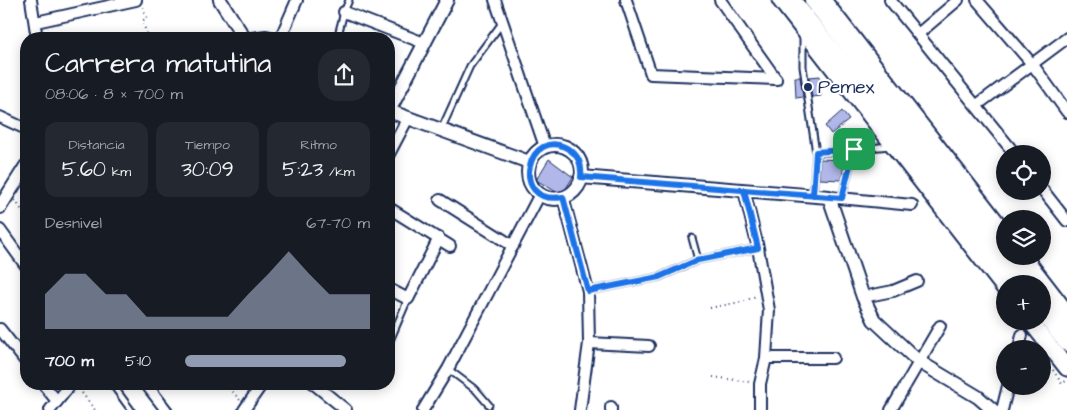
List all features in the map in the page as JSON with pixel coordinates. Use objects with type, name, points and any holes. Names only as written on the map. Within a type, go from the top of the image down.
[{"type":"highway","points":[[792,0],[1013,275]]},
{"type":"highway","points":[[813,0],[996,235]]},
{"type":"highway","points":[[1019,265],[1027,275]]},
{"type":"highway","points":[[1051,307],[1067,327]]},
{"type":"highway","points":[[1051,323],[1067,342]]},
{"type":"main road","points":[[780,0],[996,278]]},
{"type":"main road","points":[[823,0],[996,221]]},
{"type":"main road","points":[[1030,265],[1067,313]]},
{"type":"main road","points":[[1037,330],[1067,368]]},
{"type":"street","points":[[31,0],[37,32]]},
{"type":"street","points":[[36,22],[136,0]]},
{"type":"street","points":[[220,0],[241,32]]},
{"type":"street","points":[[283,32],[297,0]]},
{"type":"street","points":[[495,0],[544,147]]},
{"type":"street","points":[[630,1],[651,74],[776,79],[720,0]]},
{"type":"street","points":[[890,0],[1008,145]]},
{"type":"street","points":[[918,34],[958,0]]},
{"type":"street","points":[[977,0],[1032,65],[1067,112]]},
{"type":"street","points":[[395,99],[443,1]]},
{"type":"street","points":[[344,12],[424,43]]},
{"type":"street","points":[[977,105],[1067,38]]},
{"type":"street","points":[[395,113],[530,162]]},
{"type":"street","points":[[0,117],[20,126]]},
{"type":"street","points":[[395,143],[408,118]]},
{"type":"street","points":[[559,145],[572,151],[580,162],[581,177],[575,189],[563,197],[555,198],[540,194],[529,180],[530,162],[533,156],[544,147],[559,145]]},
{"type":"street","points":[[0,208],[20,176]]},
{"type":"street","points":[[581,177],[813,195],[912,205]]},
{"type":"street","points":[[744,190],[758,248],[769,310],[766,358],[760,384],[760,410]]},
{"type":"street","points":[[427,408],[540,194]]},
{"type":"street","points":[[563,197],[588,291],[588,343],[580,410]]},
{"type":"street","points":[[829,197],[862,297],[874,320],[918,361],[978,397],[993,410]]},
{"type":"street","points":[[440,200],[513,246]]},
{"type":"street","points":[[1051,200],[1067,221]]},
{"type":"street","points":[[395,212],[450,246]]},
{"type":"street","points":[[0,230],[20,258]]},
{"type":"street","points":[[395,292],[408,299],[439,238]]},
{"type":"street","points":[[862,297],[893,291],[917,281]]},
{"type":"street","points":[[891,410],[940,326]]},
{"type":"street","points":[[0,329],[20,354]]},
{"type":"street","points":[[1021,340],[1022,336]]},
{"type":"street","points":[[588,343],[650,346]]},
{"type":"street","points":[[766,358],[833,358]]},
{"type":"street","points":[[49,390],[57,401]]},
{"type":"street","points":[[50,410],[67,390]]},
{"type":"street","points":[[151,390],[166,410]]},
{"type":"street","points":[[246,409],[258,390]]},
{"type":"street","points":[[321,390],[346,410]]},
{"type":"street","points":[[1002,410],[1006,395]]},
{"type":"lane","points":[[339,32],[349,0]]},
{"type":"lane","points":[[441,130],[470,66],[502,22]]},
{"type":"lane","points":[[803,29],[803,67],[816,152],[813,195]]},
{"type":"lane","points":[[816,152],[892,146]]},
{"type":"lane","points":[[842,198],[854,149]]},
{"type":"lane","points":[[692,238],[698,260]]},
{"type":"lane","points":[[588,291],[659,277],[698,260],[758,248]]},
{"type":"lane","points":[[395,329],[408,299]]},
{"type":"lane","points":[[448,369],[476,390],[489,405]]},
{"type":"lane","points":[[116,390],[131,410]]},
{"type":"path","points":[[136,0],[147,18],[142,21],[146,32]]},
{"type":"path","points":[[10,192],[20,207]]},
{"type":"path","points":[[710,308],[745,301],[766,291]]},
{"type":"path","points":[[1051,367],[1062,384],[1067,380]]},
{"type":"path","points":[[713,377],[760,384]]},
{"type":"path","points":[[77,390],[95,410]]},
{"type":"path","points":[[231,390],[246,409]]},
{"type":"building","points":[[820,76],[821,96],[812,97],[809,77]]},
{"type":"building","points":[[795,77],[800,77],[803,97],[796,98]]},
{"type":"building","name":"Pemex","points":[[842,111],[849,120],[831,134],[825,126]]},
{"type":"building","points":[[549,159],[573,177],[565,190],[558,193],[536,180]]},
{"type":"building","points":[[820,159],[844,160],[842,180],[819,179]]},
{"type":"place","name":"Pemex","points":[[808,87]]},
{"type":"route","points":[[854,149],[816,152],[813,195],[744,190],[758,248],[698,260],[659,277],[615,284],[588,291],[563,197],[547,197],[540,194],[533,188],[529,180],[528,171],[533,156],[538,151],[544,147],[559,145],[566,147],[576,156],[580,162],[581,177],[744,190],[842,198],[854,149]]}]
